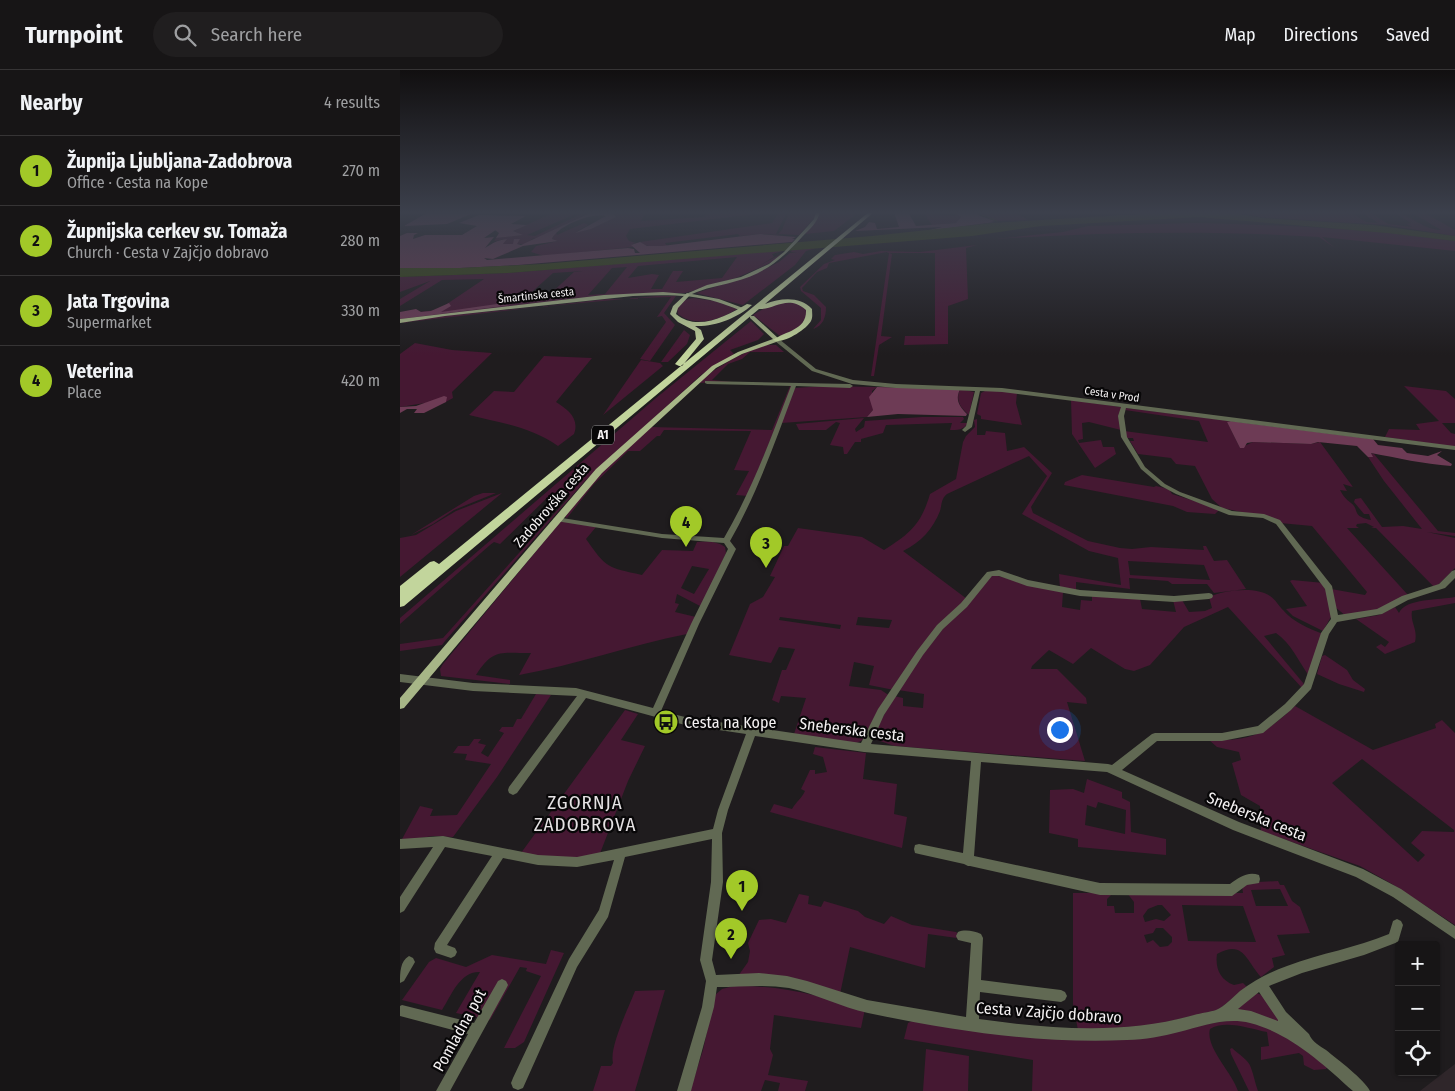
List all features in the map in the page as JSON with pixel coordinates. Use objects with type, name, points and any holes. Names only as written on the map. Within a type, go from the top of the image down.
[{"type":"highway","name":"A1","points":[[400,592],[679,364],[812,260]]},
{"type":"highway","name":"A1","points":[[400,603],[747,318],[814,260]]},
{"type":"highway","points":[[777,340],[802,330],[813,317],[813,309],[809,303],[790,292],[790,284],[809,264]]},
{"type":"highway","points":[[687,295],[676,307],[673,314],[680,320],[695,324],[724,320],[758,301]]},
{"type":"highway","points":[[679,364],[697,346],[701,337],[696,328],[676,321],[669,314],[674,304],[687,295]]},
{"type":"highway","points":[[747,318],[774,303],[793,302],[807,306],[810,313],[807,322],[796,331],[777,340]]},
{"type":"main road","name":"Šmartinska cesta","points":[[400,321],[614,297],[687,295],[703,288],[757,272],[779,260]]},
{"type":"main road","points":[[687,295],[716,300],[741,309]]},
{"type":"main road","points":[[747,318],[777,340]]},
{"type":"main road","name":"Zadobrovška cesta","points":[[400,706],[598,471],[708,372],[740,353],[777,340]]},
{"type":"street","name":"Cesta v Prod","points":[[777,340],[805,365],[818,372],[839,379],[869,384],[978,388],[1455,448]]},
{"type":"street","points":[[708,382],[794,385],[869,384]]},
{"type":"street","points":[[726,541],[748,503],[753,485],[794,385]]},
{"type":"street","points":[[965,430],[970,427],[978,388]]},
{"type":"street","points":[[1124,406],[1121,416],[1124,436],[1143,468],[1163,485],[1178,493],[1231,513],[1264,516],[1278,522],[1328,588],[1335,619]]},
{"type":"street","points":[[556,519],[662,536],[726,541],[732,549],[694,624],[655,713]]},
{"type":"street","points":[[864,748],[881,712],[920,653],[940,627],[964,604],[990,574],[999,573],[1036,585],[1080,593],[1174,599],[1209,596]]},
{"type":"street","points":[[1114,770],[1154,737],[1222,737],[1260,730],[1288,707],[1308,686],[1325,633],[1335,619],[1379,612],[1405,598],[1442,586],[1455,573]]},
{"type":"street","name":"Sneberska cesta","points":[[400,678],[420,682],[481,687],[561,690],[698,723],[864,748],[1088,765],[1114,770],[1237,826],[1359,873],[1397,893],[1455,933]]},
{"type":"street","points":[[513,790],[584,694]]},
{"type":"street","points":[[684,1091],[708,1007],[712,981],[706,960],[717,882],[717,833],[728,793],[752,732]]},
{"type":"street","points":[[968,861],[976,758]]},
{"type":"street","points":[[400,844],[444,841],[554,862],[590,860],[717,833]]},
{"type":"street","points":[[400,907],[444,841]]},
{"type":"street","points":[[919,849],[1072,883],[1114,890],[1232,890],[1245,880],[1255,879]]},
{"type":"street","points":[[451,952],[440,949],[440,947],[501,852]]},
{"type":"street","points":[[518,1083],[572,963],[604,913],[621,854]]},
{"type":"street","points":[[1222,1014],[1261,984],[1295,970],[1344,956],[1394,938],[1397,924]]},
{"type":"street","points":[[962,936],[977,938],[972,1024]]},
{"type":"street","points":[[400,976],[409,962]]},
{"type":"street","name":"Cesta v Zajčjo dobravo","points":[[712,981],[786,982],[859,1004],[972,1024],[1106,1035],[1168,1029],[1222,1014],[1236,1014],[1274,1025],[1315,1049],[1363,1091]]},
{"type":"street","name":"Pomladna pot","points":[[443,1091],[502,984]]},
{"type":"street","points":[[1261,984],[1282,1016],[1315,1049]]},
{"type":"street","points":[[974,985],[1061,996]]},
{"type":"street","points":[[402,1011],[477,1030]]},
{"type":"shaded area","points":[[400,260],[582,260],[460,268],[400,268]]},
{"type":"shaded area","points":[[593,260],[675,260],[508,273],[400,277],[400,268],[460,268]]},
{"type":"shaded area","points":[[669,260],[708,260],[638,266],[628,278],[652,274],[659,275],[651,289],[662,289],[673,271],[683,271],[676,282],[722,278],[735,260],[770,260],[757,267],[771,260],[777,260],[736,278],[685,293],[651,293],[400,320],[400,314],[438,310],[484,279],[442,280],[400,306],[400,299],[430,281],[400,292],[400,277],[508,273]],"holes":[[[627,267],[605,294],[588,295],[612,268]],[[583,271],[574,272],[549,295],[524,299],[553,273]]]},
{"type":"shaded area","points":[[782,260],[799,260],[795,265],[743,305],[696,293],[755,274]]},
{"type":"shaded area","points":[[835,260],[847,260],[829,263],[827,268],[817,272],[802,288],[803,291],[814,295],[826,307],[823,321],[813,329],[821,320],[821,308],[801,291],[800,287],[824,264]]},
{"type":"shaded area","points":[[888,260],[891,260],[881,336],[892,337],[879,345],[874,376],[871,376]]},
{"type":"shaded area","points":[[935,260],[966,260],[968,299],[948,306],[948,344],[904,345],[905,336],[935,336]]},
{"type":"shaded area","points":[[676,296],[664,313],[675,325],[650,361],[640,359],[666,322],[662,316],[657,317],[671,297],[634,298]]},
{"type":"shaded area","points":[[634,298],[537,307],[607,299]]},
{"type":"shaded area","points":[[693,298],[715,301],[737,309],[716,319],[692,321],[678,314],[677,308],[685,300]]},
{"type":"shaded area","points":[[449,303],[451,306],[441,312],[497,304],[511,305],[400,319],[400,312],[416,309],[421,312],[431,311]]},
{"type":"shaded area","points":[[780,303],[797,303],[805,307],[808,314],[799,328],[780,336],[753,315],[768,306]]},
{"type":"shaded area","points":[[537,307],[400,323],[441,316]]},
{"type":"shaded area","points":[[751,321],[764,334],[758,340],[730,350],[734,354],[701,375],[585,481],[442,645],[400,651],[400,644],[443,638],[570,496],[553,493],[550,495],[500,544],[494,542],[490,545],[400,624],[400,618],[656,398]]},
{"type":"shaded area","points":[[684,330],[690,335],[687,344],[668,362],[661,362]]},
{"type":"shaded area","points":[[415,343],[452,350],[492,353],[452,392],[453,398],[446,402],[400,407],[400,354]]},
{"type":"shaded area","points":[[766,345],[776,345],[784,352],[750,352],[742,359],[728,364],[712,380],[732,382],[698,383],[730,361],[747,352]]},
{"type":"shaded area","points":[[544,356],[592,358],[556,402],[568,411],[574,419],[574,434],[558,446],[526,430],[469,415],[494,391],[514,392]]},
{"type":"shaded area","points":[[641,360],[660,363],[663,366],[603,415]]},
{"type":"shaded area","points":[[790,386],[792,386],[748,496],[736,495],[749,471],[734,470],[751,431],[664,430],[660,436],[657,436],[640,451],[628,451],[594,484],[567,518],[565,517],[595,478],[650,427],[772,430]]},
{"type":"shaded area","points":[[823,386],[877,387],[872,391],[873,410],[867,417],[781,423],[795,388]]},
{"type":"shaded area","points":[[1404,386],[1446,391],[1455,399],[1455,423],[1442,423],[1451,433],[1455,434],[1455,447],[1385,437],[1389,429],[1420,430],[1416,424],[1439,421]]},
{"type":"shaded area","points":[[877,387],[960,389],[959,403],[967,414],[966,416],[898,414],[867,417],[873,410],[869,397]]},
{"type":"shaded area","points":[[960,389],[974,392],[969,415],[960,404],[958,397]]},
{"type":"shaded area","points":[[987,390],[1017,393],[1016,403],[1022,425],[981,419],[981,416],[977,414],[981,393]]},
{"type":"shaded area","points":[[444,396],[447,397],[446,402],[424,413],[414,413],[417,409],[407,409],[400,413],[400,407],[416,406]]},
{"type":"shaded area","points":[[1071,400],[1121,407],[1121,430],[1089,422],[1082,423],[1083,439],[1078,440],[1079,443],[1101,440],[1103,447],[1114,447],[1116,454],[1095,468],[1072,434]]},
{"type":"shaded area","points":[[1126,408],[1231,421],[1227,422],[1240,448],[1253,442],[1311,444],[1320,442],[1353,487],[1343,484],[1347,491],[1340,490],[1354,506],[1358,515],[1371,520],[1369,514],[1364,514],[1354,502],[1355,499],[1361,498],[1382,527],[1403,526],[1422,529],[1384,481],[1368,457],[1372,456],[1371,453],[1374,454],[1438,531],[1455,533],[1455,536],[1427,532],[1455,538],[1455,568],[1435,588],[1376,528],[1371,528],[1374,527],[1366,523],[1357,524],[1356,526],[1359,528],[1347,528],[1408,595],[1374,612],[1346,616],[1335,607],[1331,589],[1365,595],[1367,592],[1312,526],[1280,523],[1276,519],[1222,508],[1212,499],[1195,466],[1176,464],[1171,458],[1138,454],[1130,441],[1134,441],[1133,438],[1126,438],[1124,431],[1208,442],[1199,421],[1125,410]]},
{"type":"shaded area","points":[[922,417],[963,417],[964,419],[960,423],[968,423],[958,430],[950,430],[952,423],[886,425],[883,433],[861,439],[861,442],[855,442],[847,454],[844,454],[843,447],[830,445],[840,423],[836,422],[826,430],[799,430],[796,424],[864,418],[855,429],[856,432],[864,427],[865,421]]},
{"type":"shaded area","points":[[977,419],[977,435],[985,435],[986,431],[1005,433],[1007,451],[1024,447],[1052,473],[1031,507],[1033,513],[1088,541],[1120,548],[1151,547],[1204,550],[1203,546],[1206,546],[1214,561],[1227,560],[1246,589],[1214,593],[1207,584],[1172,584],[1168,581],[1129,578],[1130,589],[1076,582],[1076,591],[1060,589],[1059,574],[1121,585],[1118,558],[1089,551],[1022,514],[1047,476],[1029,456],[947,494],[934,524],[921,539],[903,551],[967,599],[894,690],[869,685],[874,666],[854,662],[849,686],[881,690],[890,696],[866,737],[856,743],[794,734],[806,698],[781,696],[779,703],[772,700],[782,670],[786,670],[795,649],[779,647],[771,663],[729,655],[750,604],[763,597],[775,577],[770,576],[784,546],[788,546],[798,528],[862,537],[884,550],[908,533],[923,513],[930,494],[956,479],[963,442],[975,427],[974,420]],"holes":[[[1128,561],[1204,565],[1210,580],[1130,575]],[[780,617],[841,625],[840,629],[779,620]],[[858,617],[892,620],[889,628],[856,625]]]},
{"type":"shaded area","points":[[1227,422],[1373,439],[1378,445],[1402,448],[1407,453],[1428,456],[1442,451],[1437,455],[1452,464],[1451,466],[1430,464],[1371,453],[1373,457],[1368,457],[1357,446],[1318,442],[1311,444],[1253,442],[1247,443],[1244,448],[1240,448]]},
{"type":"shaded area","points":[[1082,475],[1169,489],[1172,494],[1220,509],[1215,514],[1187,512],[1173,506],[1064,485],[1065,482]]},
{"type":"shaded area","points":[[483,493],[496,493],[454,510],[433,524],[411,535],[474,496]]},
{"type":"shaded area","points":[[502,493],[400,577],[400,538],[416,535],[456,511]]},
{"type":"shaded area","points":[[561,521],[596,527],[586,539],[599,556],[614,568],[642,575],[662,550],[693,551],[697,542],[715,543],[725,547],[726,553],[700,606],[677,594],[675,603],[679,604],[675,612],[696,617],[687,634],[519,675],[531,653],[499,654],[488,660],[476,675],[510,680],[510,684],[441,676],[440,669]],"holes":[[[692,566],[709,569],[694,594],[681,588]]]},
{"type":"shaded area","points":[[994,575],[1063,592],[1062,607],[1080,610],[1081,600],[1092,601],[1092,595],[1140,599],[1142,609],[1176,612],[1173,600],[1182,600],[1189,612],[1205,611],[1212,608],[1209,597],[1231,591],[1257,591],[1272,598],[1296,621],[1323,634],[1309,676],[1281,637],[1276,633],[1264,636],[1304,684],[1302,688],[1228,607],[1184,627],[1150,665],[1134,671],[1125,669],[1091,648],[1073,664],[1049,650],[1031,669],[1057,669],[1086,698],[1087,704],[1067,702],[1085,761],[894,746],[872,738],[894,696],[903,698],[903,706],[923,708],[924,694],[898,690],[927,646],[988,578]]},
{"type":"shaded area","points":[[1290,581],[1324,583],[1332,615],[1323,631],[1293,616],[1286,609],[1307,606]]},
{"type":"shaded area","points":[[1455,597],[1455,603],[1412,611],[1416,633],[1415,642],[1385,654],[1376,647],[1381,644],[1385,647],[1389,642],[1356,619],[1379,615],[1395,607],[1399,613],[1408,605],[1424,600]]},
{"type":"shaded area","points":[[1325,655],[1347,670],[1353,680],[1365,689],[1364,692],[1317,674],[1322,656]]},
{"type":"shaded area","points":[[536,694],[551,695],[497,777],[453,837],[433,836],[401,841],[420,806],[433,809],[430,816],[457,815],[491,764],[465,760],[467,754],[453,753],[458,746],[469,746],[474,739],[481,739],[478,743],[486,745],[481,753],[488,757],[504,733],[499,731],[502,727],[513,727],[517,719],[521,719]]},
{"type":"shaded area","points":[[1295,706],[1373,750],[1436,728],[1435,724],[1442,720],[1455,733],[1455,925],[1392,884],[1360,866],[1261,831],[1260,806],[1241,795],[1232,763],[1241,760],[1239,752],[1217,747],[1209,740],[1236,739],[1257,734],[1275,723]],"holes":[[[1362,759],[1454,830],[1454,832],[1422,831],[1411,843],[1425,855],[1418,862],[1332,783]]]},
{"type":"shaded area","points":[[625,710],[638,714],[621,740],[645,746],[628,781],[599,856],[562,860],[521,853]]},
{"type":"shaded area","points":[[815,747],[866,753],[863,779],[897,784],[894,814],[907,817],[902,848],[770,812],[774,804],[792,809],[805,791],[801,789],[810,770],[815,770],[815,774],[827,772],[823,757],[813,754]]},
{"type":"shaded area","points":[[1087,779],[1122,792],[1122,798],[1130,802],[1131,832],[1166,839],[1166,855],[1078,847],[1078,839],[1049,833],[1050,790],[1073,789],[1084,793]],"holes":[[[1098,802],[1126,810],[1125,834],[1085,825],[1087,805],[1096,808]]]},
{"type":"shaded area","points":[[1278,881],[1280,885],[1284,885],[1292,901],[1300,907],[1310,933],[1277,935],[1285,955],[1272,958],[1274,967],[1261,977],[1239,950],[1226,950],[1217,954],[1218,969],[1222,977],[1234,985],[1243,983],[1247,987],[1218,1010],[1145,1027],[1078,1030],[1073,1004],[1073,893],[1113,893],[1107,899],[1107,906],[1114,906],[1115,913],[1134,913],[1134,902],[1127,893],[1243,893],[1242,886],[1258,882]],"holes":[[[1280,889],[1288,906],[1256,906],[1251,890]],[[1162,905],[1171,915],[1164,921],[1156,919],[1145,922],[1143,916],[1148,909]],[[1182,905],[1243,906],[1256,942],[1188,941]],[[1156,928],[1163,928],[1172,937],[1172,942],[1168,946],[1160,947],[1153,940],[1147,943],[1144,935],[1153,933]]]},
{"type":"shaded area","points":[[799,894],[809,896],[808,904],[821,907],[824,901],[858,911],[865,917],[884,924],[891,916],[912,925],[956,932],[964,939],[928,934],[925,968],[850,947],[840,994],[736,979],[748,962],[750,951],[748,943],[759,920],[771,919],[786,923]]},
{"type":"shaded area","points":[[551,950],[564,953],[524,1042],[515,1048],[504,1048],[541,976],[526,971],[527,968],[520,967],[490,1020],[456,1013],[480,972],[467,976],[457,985],[442,1010],[402,1000],[429,962],[436,958],[466,967],[492,955],[546,964]]},
{"type":"shaded area","points":[[734,986],[785,989],[865,1009],[861,1028],[774,1015],[770,1049],[773,1055],[768,1075],[808,1081],[805,1091],[778,1091],[780,1083],[765,1080],[761,1091],[690,1091],[703,1050],[715,995],[722,989]]},
{"type":"shaded area","points":[[665,990],[635,1091],[593,1091],[601,1066],[611,1066],[613,1063],[617,1037],[635,991]]},
{"type":"shaded area","points":[[1256,993],[1262,995],[1291,1029],[1238,1010],[1237,1005]]},
{"type":"shaded area","points":[[1243,1018],[1276,1030],[1329,1064],[1326,1069],[1314,1070],[1304,1065],[1303,1056],[1299,1053],[1261,1060],[1261,1047],[1269,1046],[1267,1032],[1223,1025],[1210,1029],[1211,1044],[1238,1091],[1032,1091],[1033,1060],[904,1039],[908,1023],[912,1021],[1001,1032],[1202,1025]]},
{"type":"shaded area","points":[[1232,1048],[1250,1065],[1258,1091],[1249,1091],[1231,1054],[1230,1049]]},
{"type":"shaded area","points":[[926,1049],[969,1056],[968,1091],[923,1091]]},
{"type":"shaded area","points":[[1455,1064],[1455,1091],[1420,1091],[1440,1076]]},
{"type":"place","name":"Veterina","points":[[686,547]]},
{"type":"place","name":"Jata Trgovina","points":[[766,568]]},
{"type":"place","name":"Cesta na Kope","points":[[666,722]]},
{"type":"place","name":"Župnija Ljubljana-Zadobrova","points":[[742,911]]},
{"type":"place","name":"Župnijska cerkev sv. Tomaža","points":[[731,959]]},
{"type":"district","name":"ZGORNJA ZADOBROVA","points":[[585,813]]}]
